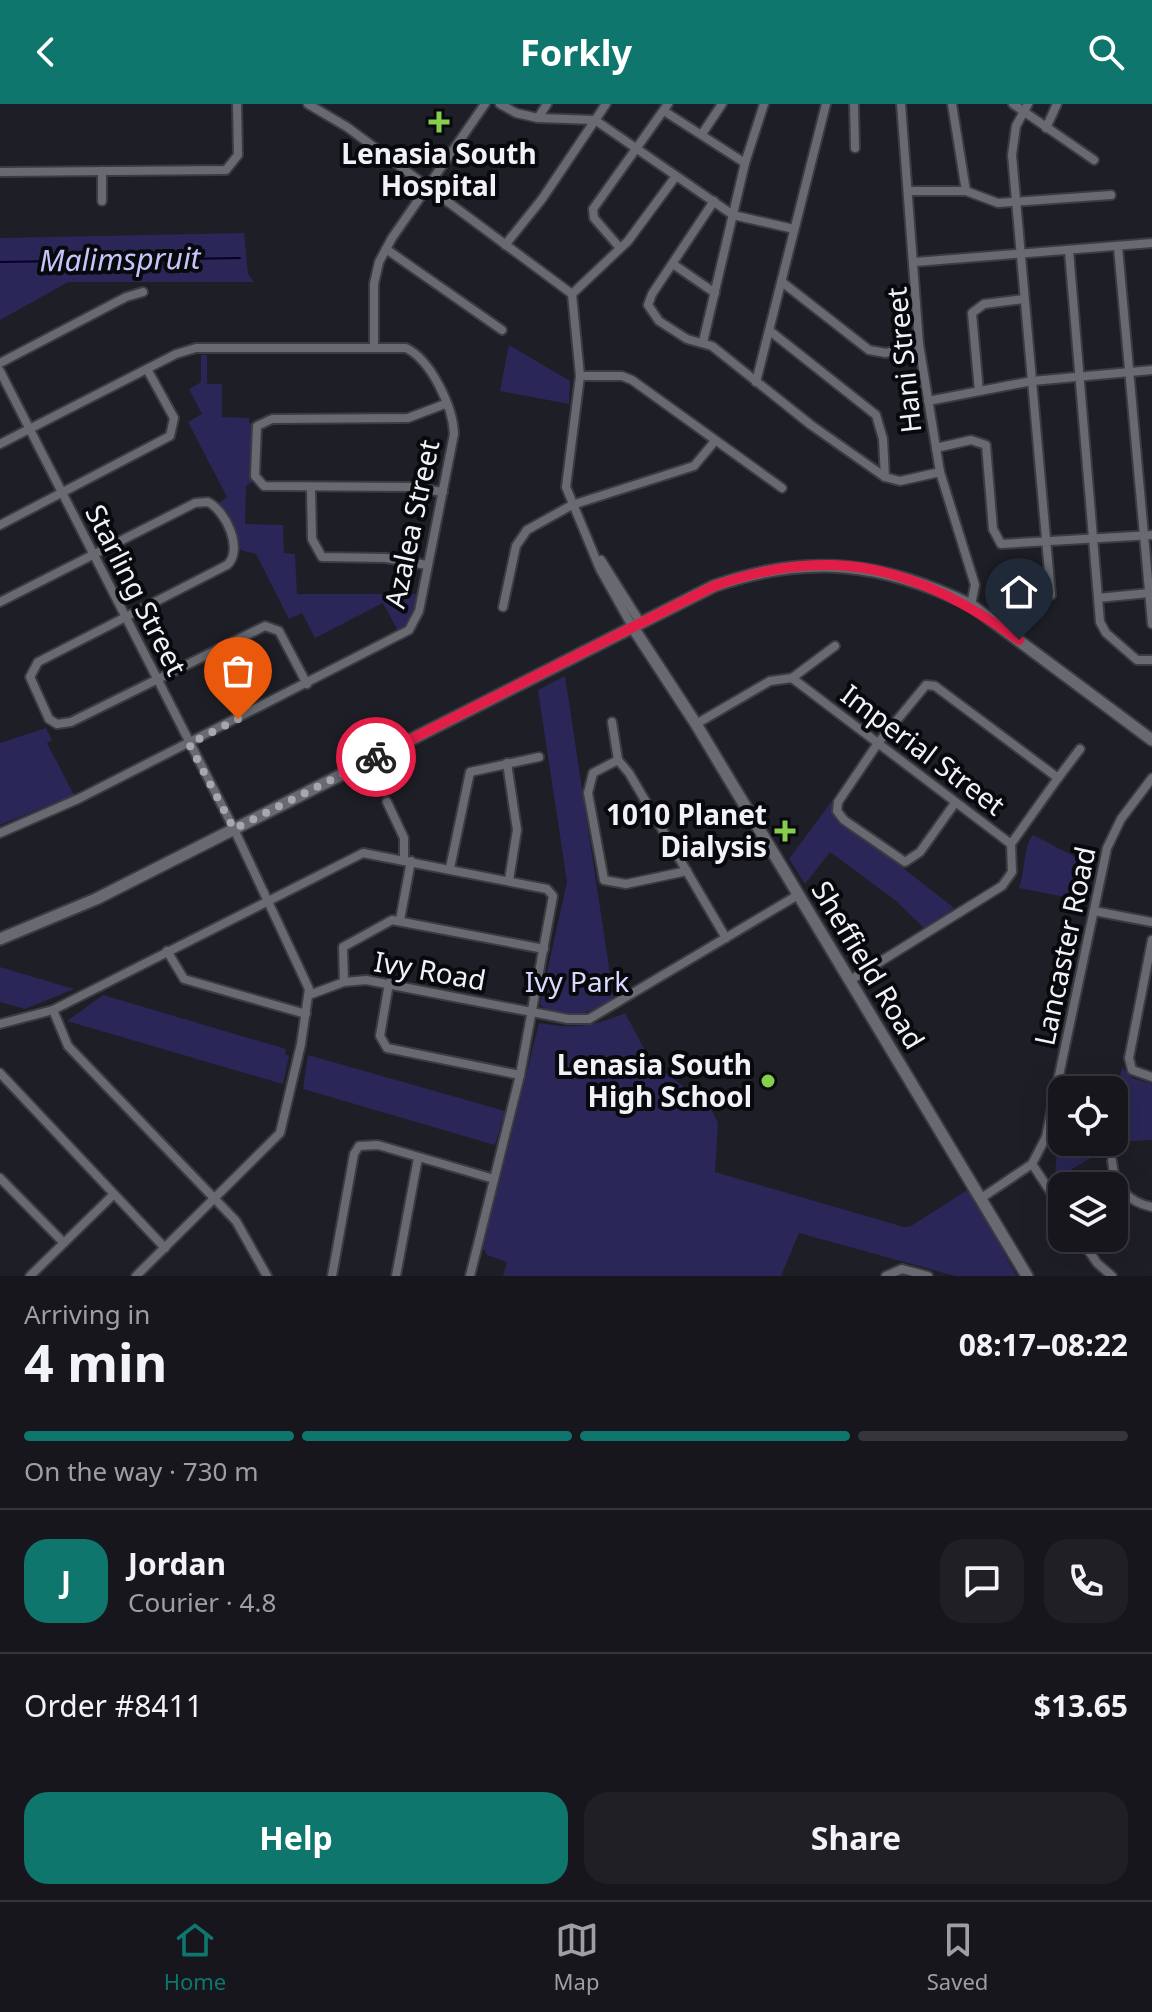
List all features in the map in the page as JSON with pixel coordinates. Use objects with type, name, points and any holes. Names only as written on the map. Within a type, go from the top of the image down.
[{"type":"street","points":[[0,172],[226,170],[238,155],[237,104]]},
{"type":"street","points":[[308,104],[339,122],[572,294],[580,376],[566,480],[572,505],[589,543],[636,624]]},
{"type":"street","points":[[374,346],[375,277],[386,249],[485,104]]},
{"type":"street","points":[[500,104],[516,113],[538,118],[595,120],[733,215],[794,229]]},
{"type":"street","points":[[538,118],[547,104]]},
{"type":"street","points":[[505,245],[542,199],[606,104]]},
{"type":"street","points":[[702,134],[722,104]]},
{"type":"street","points":[[703,342],[745,163],[764,104]]},
{"type":"street","points":[[756,382],[826,104]]},
{"type":"street","points":[[854,104],[855,148]]},
{"type":"street","name":"Hani Street","points":[[901,104],[910,191],[919,344],[940,472],[975,585],[971,605]]},
{"type":"street","points":[[952,104],[966,191]]},
{"type":"street","points":[[1013,104],[1025,108],[1046,128],[1094,160]]},
{"type":"street","points":[[1046,128],[1057,104]]},
{"type":"street","points":[[620,248],[594,218],[593,209],[666,107],[745,163]]},
{"type":"street","points":[[1025,108],[1012,147],[1051,595]]},
{"type":"street","points":[[102,171],[102,201]]},
{"type":"street","points":[[572,294],[620,248],[676,176]]},
{"type":"street","points":[[910,191],[966,191],[993,203],[1111,195]]},
{"type":"street","points":[[714,201],[652,294],[650,311],[687,339],[703,342],[885,477],[900,481],[940,472]]},
{"type":"street","points":[[915,262],[1152,243]]},
{"type":"street","points":[[1118,247],[1128,373],[1147,535],[1152,624]]},
{"type":"street","points":[[386,249],[502,330]]},
{"type":"street","points":[[1069,251],[1100,622],[1106,633],[1137,660],[1152,660]]},
{"type":"street","points":[[673,264],[715,293]]},
{"type":"street","points":[[782,282],[869,350],[886,353],[919,344]]},
{"type":"street","points":[[0,363],[126,297],[143,292]]},
{"type":"street","points":[[979,391],[972,313],[984,304],[1024,299]]},
{"type":"street","points":[[770,331],[876,415],[883,439],[885,477]]},
{"type":"street","name":"Azalea Street","points":[[0,444],[147,369],[196,348],[400,347],[419,355],[445,404],[454,434],[417,618],[409,630],[189,744],[78,799],[0,833]]},
{"type":"street","points":[[0,525],[167,439],[173,432],[174,418],[147,369]]},
{"type":"street","points":[[928,401],[1032,381],[1152,370]]},
{"type":"street","name":"Starling Street","points":[[0,371],[234,829],[305,975],[309,995],[280,1133],[216,1200],[136,1276]]},
{"type":"street","points":[[580,376],[627,377],[782,488]]},
{"type":"street","points":[[443,492],[411,487],[273,488],[257,481],[255,438],[261,423],[277,419],[408,418],[445,404]]},
{"type":"street","points":[[936,448],[971,440],[984,442],[997,541],[1010,546],[1147,535]]},
{"type":"street","points":[[503,607],[521,536],[572,505],[694,466],[715,441]]},
{"type":"street","points":[[311,489],[313,545],[322,557],[386,558],[427,565]]},
{"type":"street","points":[[0,602],[195,503],[208,502],[220,512],[236,545],[231,562],[32,668],[31,682],[49,719],[65,724],[265,626],[275,628],[283,636],[307,684]]},
{"type":"street","points":[[0,939],[71,911],[636,624],[730,580],[773,570],[818,565],[890,573],[971,605],[1152,740]]},
{"type":"street","points":[[1098,598],[1149,593]]},
{"type":"street","name":"Sheffield Road","points":[[636,624],[1027,1276]]},
{"type":"street","points":[[696,724],[770,681],[792,678],[835,646]]},
{"type":"street","name":"Imperial Street","points":[[792,678],[1011,844],[1012,872],[1002,886],[849,981]]},
{"type":"street","points":[[955,803],[911,861],[899,860],[844,820],[837,811],[838,802],[878,743],[919,690],[930,684],[1058,778]]},
{"type":"street","points":[[612,722],[618,760],[726,938]]},
{"type":"street","points":[[1011,844],[1080,749]]},
{"type":"street","points":[[450,868],[468,776],[474,769],[539,757]]},
{"type":"street","points":[[618,760],[593,773],[588,787],[604,880],[626,884],[687,871]]},
{"type":"street","points":[[507,763],[517,830],[509,880]]},
{"type":"street","name":"Lancaster Road","points":[[1032,1164],[1049,1129],[1110,838],[1152,778]]},
{"type":"street","points":[[387,802],[404,838],[407,860],[400,920]]},
{"type":"street","points":[[0,1024],[53,1010],[363,853],[544,887],[552,893],[552,915],[520,1075],[470,1276]]},
{"type":"street","name":"Ivy Road","points":[[309,995],[344,982],[389,983],[580,1020],[598,1017],[798,895]]},
{"type":"street","points":[[1094,911],[1152,922]]},
{"type":"street","points":[[344,982],[342,951],[347,943],[387,921],[400,920],[544,949]]},
{"type":"street","points":[[1152,940],[1129,1058],[1132,1070],[1152,1077]]},
{"type":"street","points":[[167,951],[184,979],[306,1014]]},
{"type":"street","points":[[389,983],[380,1036],[387,1048],[520,1075]]},
{"type":"street","points":[[53,1010],[68,1046],[241,1227],[263,1275]]},
{"type":"street","points":[[0,1073],[165,1248]]},
{"type":"street","points":[[332,1276],[356,1150],[363,1144],[371,1143],[494,1179]]},
{"type":"street","points":[[396,1276],[418,1158]]},
{"type":"street","points":[[1112,1161],[1125,1194],[1152,1207]]},
{"type":"street","points":[[980,1199],[1032,1164],[1048,1188]]},
{"type":"street","points":[[0,1178],[64,1243]]},
{"type":"street","points":[[30,1276],[113,1195]]},
{"type":"street","points":[[1090,1252],[1112,1276]]},
{"type":"street","points":[[886,1276],[902,1269],[928,1276]]},
{"type":"green space","points":[[244,233],[248,274],[254,282],[68,282],[0,320],[0,238]]},
{"type":"green space","points":[[509,345],[570,381],[569,404],[500,391]]},
{"type":"green space","points":[[201,355],[207,355],[207,384],[222,384],[222,417],[249,418],[249,423],[254,424],[254,481],[246,486],[245,524],[283,525],[284,553],[295,554],[297,594],[418,594],[416,610],[399,633],[383,603],[315,638],[302,613],[289,619],[256,554],[241,550],[219,503],[227,497],[188,422],[202,414],[189,389],[201,382]]},
{"type":"green space","name":"Ivy Park","points":[[565,676],[614,1000],[597,1009],[566,1015],[557,1014],[540,1004],[567,882],[538,690]]},
{"type":"green space","points":[[46,728],[52,740],[47,743],[74,795],[0,825],[0,743]]},
{"type":"green space","points":[[832,801],[837,816],[954,908],[926,930],[895,900],[830,852],[805,884],[789,859]]},
{"type":"green space","points":[[1033,835],[1093,866],[1086,901],[1019,888],[1027,847]]},
{"type":"green space","points":[[0,967],[74,989],[25,1009],[0,1002]]},
{"type":"green space","points":[[103,995],[286,1049],[285,1054],[289,1056],[283,1084],[67,1021]]},
{"type":"green space","points":[[625,1013],[652,1063],[709,1105],[718,1123],[715,1172],[904,1227],[911,1226],[969,1189],[1017,1276],[955,1276],[799,1233],[781,1276],[503,1276],[507,1262],[487,1255],[483,1248],[539,1023],[583,1026]]},
{"type":"green space","points":[[308,1055],[505,1111],[495,1145],[303,1089]]},
{"type":"green space","points":[[1122,1067],[1132,1078],[1152,1084],[1152,1140],[1128,1141],[1128,1076],[1120,1076]]},
{"type":"green space","points":[[1056,1156],[1094,1156],[1067,1172],[1055,1172]]},
{"type":"waterway","name":"Malimspruit","points":[[0,262],[240,258]]},
{"type":"way so far","points":[[238,719],[189,744],[234,829],[376,757]]},
{"type":"place","name":"Lenasia South Hospital","points":[[439,122]]},
{"type":"place","name":"1010 Planet Dialysis","points":[[785,831]]},
{"type":"place","name":"Lenasia South High School","points":[[768,1081]]},
{"type":"route","points":[[376,757],[714,586],[773,570],[818,565],[879,570],[943,591],[971,605],[1019,640]]}]
